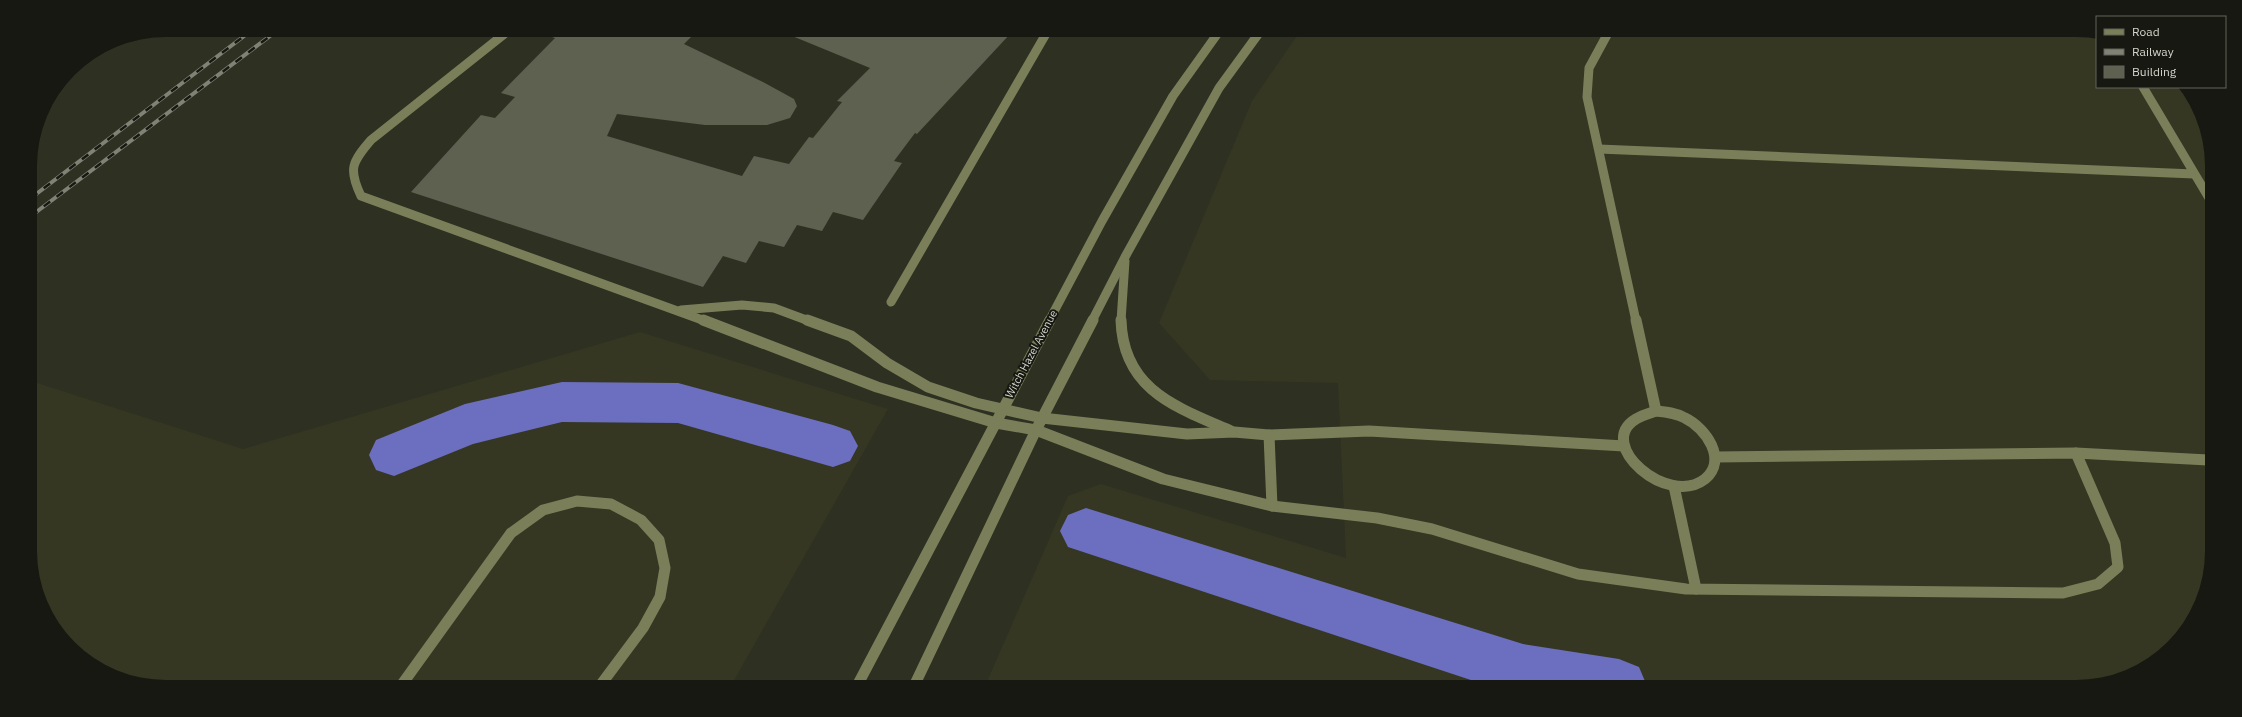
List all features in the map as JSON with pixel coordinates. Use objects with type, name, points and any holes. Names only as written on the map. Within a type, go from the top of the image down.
[{"type":"street","points":[[500,37],[371,140],[355,158],[351,177],[361,196],[677,310],[877,388],[996,423],[1036,430],[1163,479],[1272,506],[1377,518],[1432,529],[1578,574],[1696,589],[2063,593],[2098,584],[2118,567],[2115,544],[2076,453]]},
{"type":"street","points":[[891,302],[1044,37]]},
{"type":"street","name":"Witch Hazel Avenue","points":[[860,680],[1002,409],[1147,141],[1173,96],[1214,37]]},
{"type":"street","points":[[917,680],[1036,430],[1125,257],[1220,88],[1256,37]]},
{"type":"street","points":[[1606,37],[1589,68],[1587,97],[1656,411]]},
{"type":"street","points":[[2144,88],[2205,192]]},
{"type":"street","points":[[1599,149],[2194,174]]},
{"type":"street","points":[[1125,257],[1121,326],[1125,352],[1136,374],[1162,399],[1234,432]]},
{"type":"street","points":[[677,310],[742,305],[774,308],[851,336],[892,366],[928,387],[976,403],[1042,418],[1187,434],[1234,432],[1269,435],[1369,431],[1624,446]]},
{"type":"street","points":[[1656,411],[1674,413],[1690,420],[1703,430],[1712,443],[1716,457],[1714,470],[1705,480],[1691,485],[1674,486],[1657,481],[1641,472],[1630,459],[1624,446],[1625,432],[1630,421],[1642,414],[1656,411]]},
{"type":"street","points":[[1269,435],[1272,506]]},
{"type":"street","points":[[1716,457],[2076,453],[2205,460]]},
{"type":"street","points":[[1674,486],[1696,589]]},
{"type":"street","points":[[405,680],[511,533],[543,510],[577,501],[611,504],[641,520],[659,540],[665,568],[660,597],[643,628],[604,680]]},
{"type":"shaded area","points":[[1296,37],[2076,37],[2096,39],[2096,88],[2178,88],[2192,109],[2203,141],[2205,166],[2205,551],[2201,585],[2188,616],[2173,636],[2161,648],[2141,663],[2110,676],[2085,680],[988,680],[1068,496],[1101,484],[1346,558],[1338,383],[1210,380],[1159,323],[1252,101]]},
{"type":"shaded area","points":[[640,332],[888,409],[734,680],[166,680],[132,676],[101,663],[81,648],[59,623],[50,608],[39,576],[37,551],[37,383],[243,449]]},
{"type":"building","points":[[552,37],[691,37],[684,44],[763,82],[794,99],[797,106],[790,118],[767,125],[705,125],[617,114],[607,136],[742,176],[754,156],[789,164],[809,137],[813,138],[842,102],[837,101],[870,68],[795,37],[1007,37],[917,134],[915,133],[894,161],[902,163],[863,220],[833,212],[822,231],[797,225],[784,247],[759,241],[746,263],[723,256],[703,287],[411,192],[481,115],[495,118],[515,97],[501,93],[555,38]]},
{"type":"waterway","points":[[394,455],[465,425],[562,402],[678,403],[833,446]]},
{"type":"waterway","points":[[1086,531],[1523,671],[1581,680]]},
{"type":"railway","points":[[37,193],[243,37]]},
{"type":"railway","points":[[37,211],[269,37]]}]
